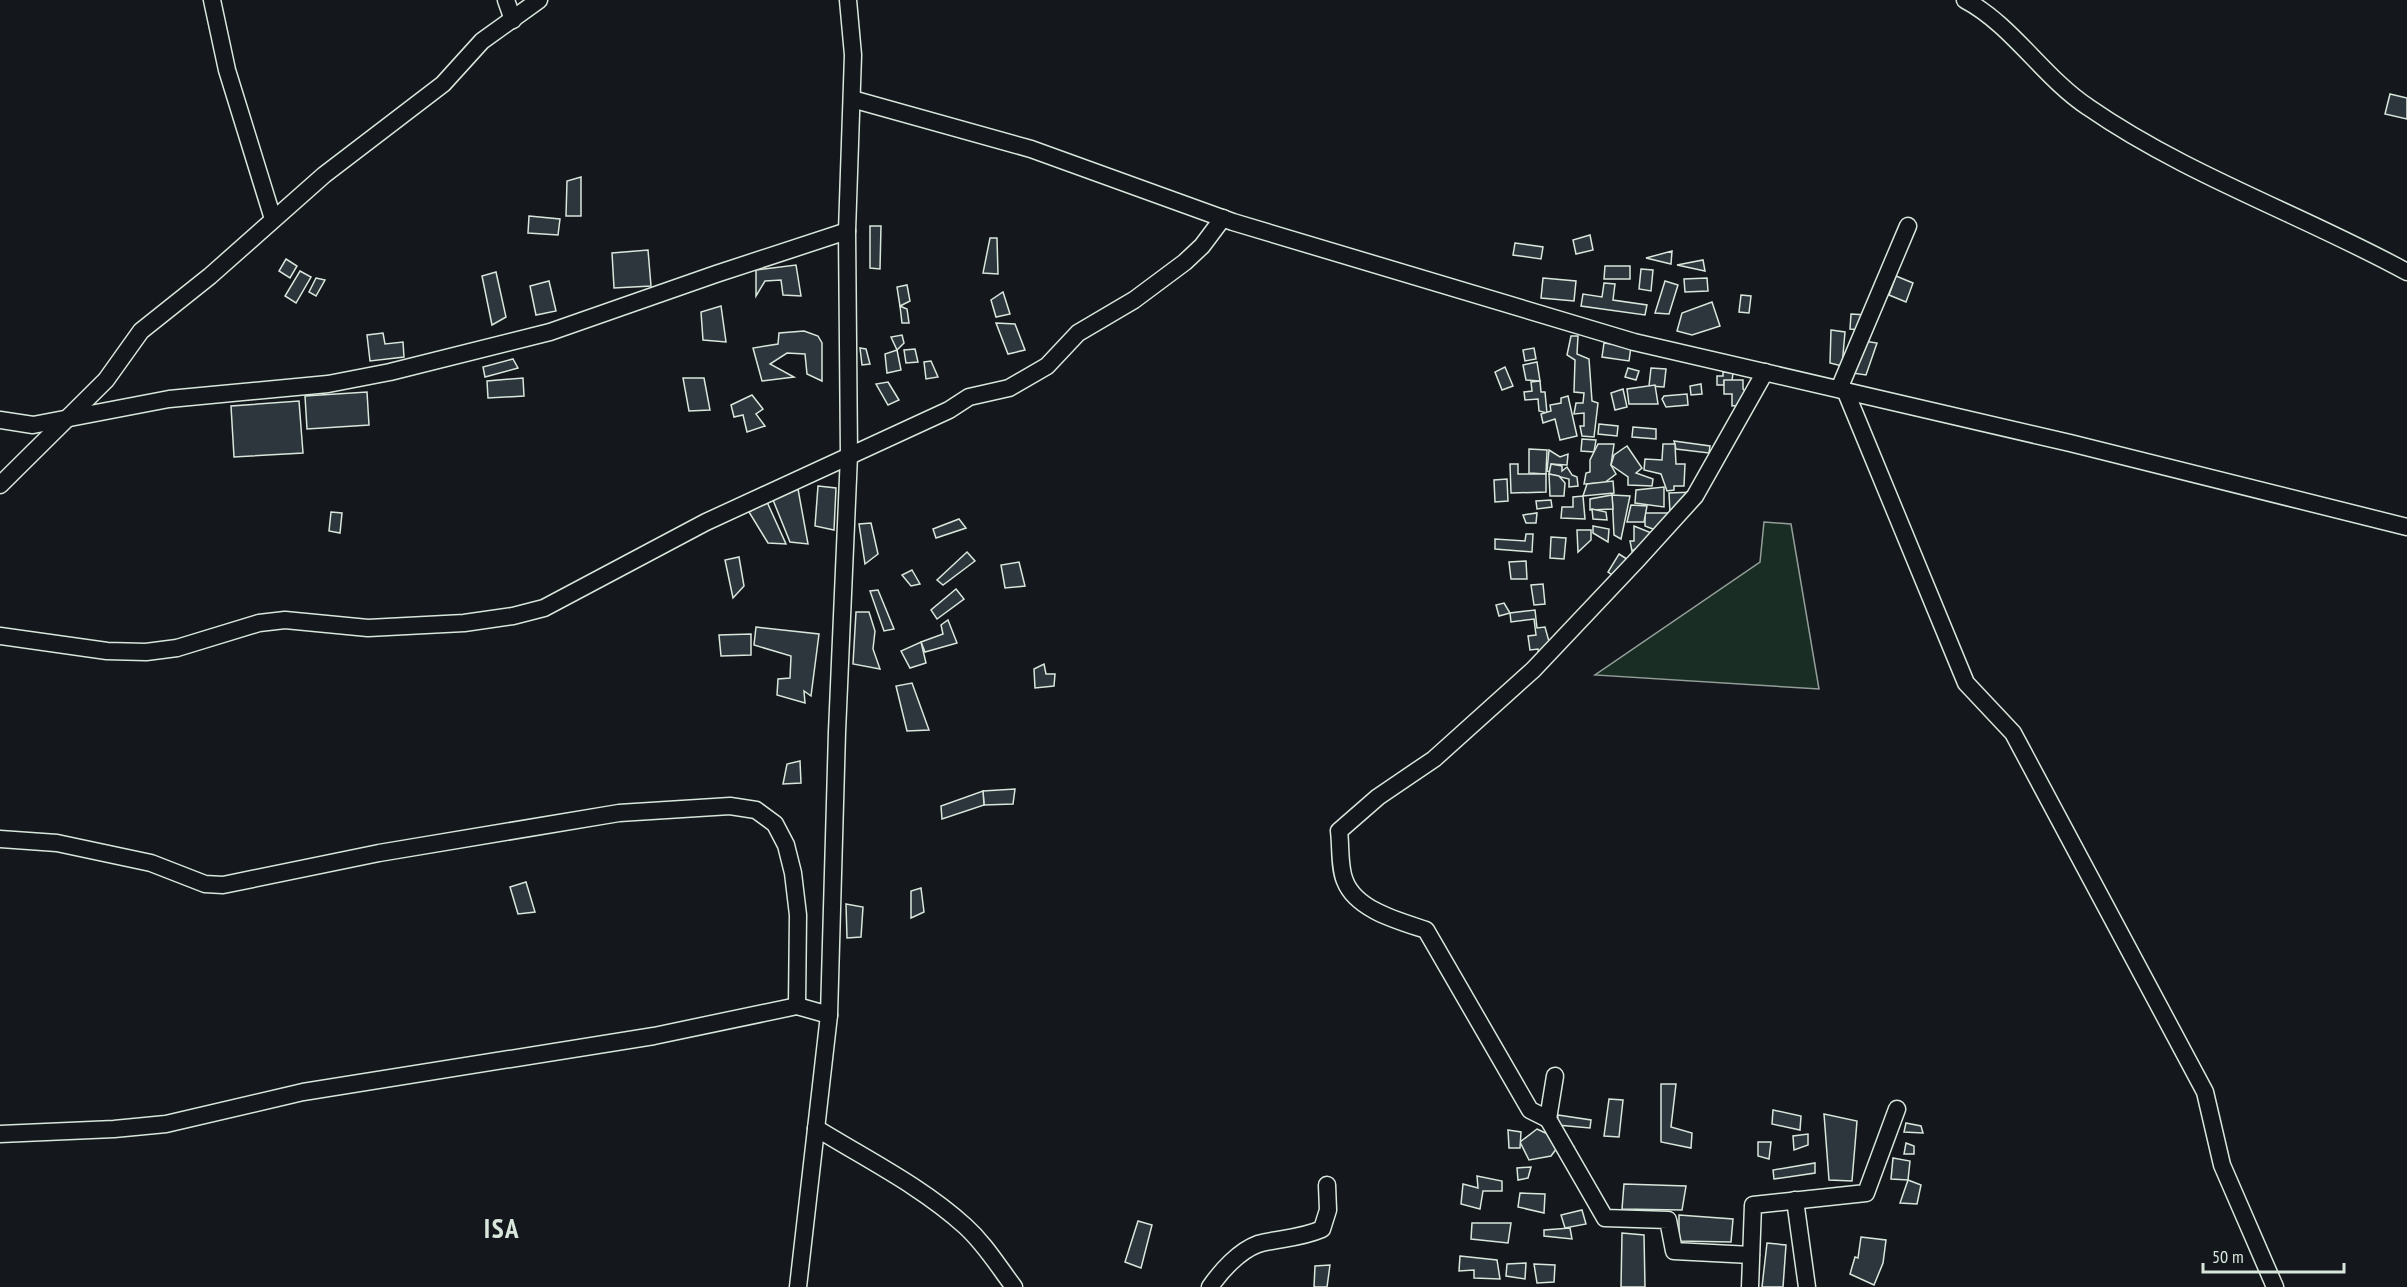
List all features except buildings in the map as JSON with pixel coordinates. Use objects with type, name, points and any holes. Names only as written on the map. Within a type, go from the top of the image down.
[{"type":"street","points":[[212,0],[227,70],[273,219]]},
{"type":"street","points":[[506,0],[513,20]]},
{"type":"street","points":[[0,485],[106,380],[141,331],[210,276],[324,175],[443,84],[482,41],[539,0]]},
{"type":"street","points":[[798,1287],[829,1015],[837,732],[849,455],[847,231],[853,55],[848,0]]},
{"type":"street","points":[[1965,0],[1994,22],[2070,93],[2112,122],[2205,173],[2407,272]]},
{"type":"street","points":[[852,99],[1031,149],[1223,218],[1634,342],[2070,442],[2407,527]]},
{"type":"street","points":[[0,636],[107,651],[146,652],[177,648],[260,623],[285,620],[368,628],[464,623],[513,616],[544,608],[706,522],[949,410],[969,397],[1009,388],[1047,366],[1078,333],[1134,300],[1185,262],[1202,246],[1223,218]]},
{"type":"street","points":[[1908,226],[1842,390],[1966,683],[2013,733],[2205,1092],[2222,1165],[2275,1287]]},
{"type":"street","points":[[0,420],[33,425],[169,399],[328,384],[470,353],[550,332],[847,231]]},
{"type":"street","points":[[1751,1255],[1674,1251],[1668,1220],[1605,1218],[1548,1119],[1530,1110],[1426,930],[1397,920],[1356,899],[1345,881],[1339,831],[1377,797],[1434,759],[1533,670],[1637,560],[1695,496],[1764,372]]},
{"type":"street","points":[[0,839],[57,843],[151,863],[206,884],[223,885],[390,851],[619,813],[730,806],[756,810],[775,824],[786,844],[793,873],[798,915],[797,1006]]},
{"type":"street","points":[[0,1134],[114,1130],[166,1124],[303,1092],[580,1049],[797,1006],[829,1015]]},
{"type":"street","points":[[1548,1119],[1555,1076]]},
{"type":"street","points":[[1750,1287],[1753,1205],[1866,1193],[1897,1109]]},
{"type":"street","points":[[816,1128],[920,1192],[965,1227],[989,1252],[1014,1287]]},
{"type":"street","points":[[1210,1287],[1221,1270],[1257,1245],[1306,1236],[1322,1229],[1328,1210],[1327,1185]]},
{"type":"street","points":[[1796,1200],[1807,1287]]},
{"type":"green space","points":[[1764,522],[1791,524],[1819,689],[1595,675],[1760,562]]},
{"type":"district","name":"ISA","points":[[502,1229]]}]
